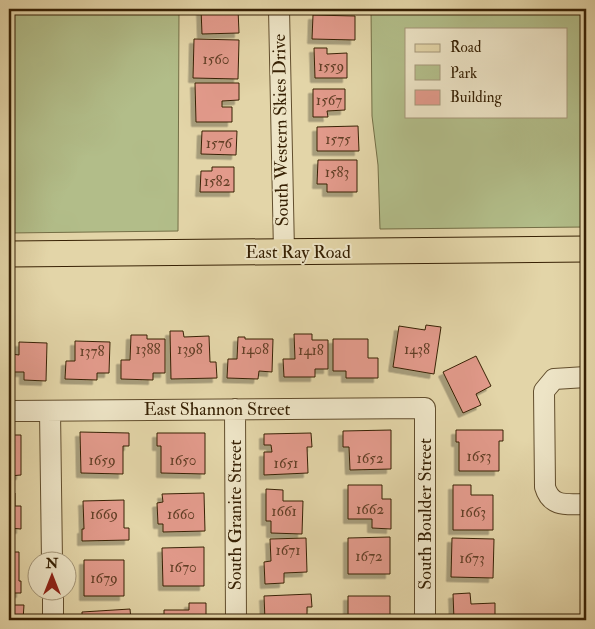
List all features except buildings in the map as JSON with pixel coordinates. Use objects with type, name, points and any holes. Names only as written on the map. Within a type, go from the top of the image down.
[{"type":"main road","name":"East Ray Road","points":[[9,254],[586,249]]},
{"type":"street","name":"South Western Skies Drive","points":[[279,9],[284,252]]},
{"type":"street","points":[[586,377],[561,377],[554,379],[544,391],[545,487],[547,495],[561,504],[586,504]]},
{"type":"street","name":"East Shannon Street","points":[[9,411],[425,408]]},
{"type":"street","name":"South Boulder Street","points":[[425,408],[425,620]]},
{"type":"street","name":"South Granite Street","points":[[235,409],[236,620]]},
{"type":"street","points":[[50,411],[52,552]]},
{"type":"street","points":[[53,602],[53,620]]},
{"type":"green space","points":[[9,9],[179,9],[178,231],[9,233]]},
{"type":"green space","points":[[371,9],[586,9],[586,227],[380,229],[378,165],[372,116]]}]
